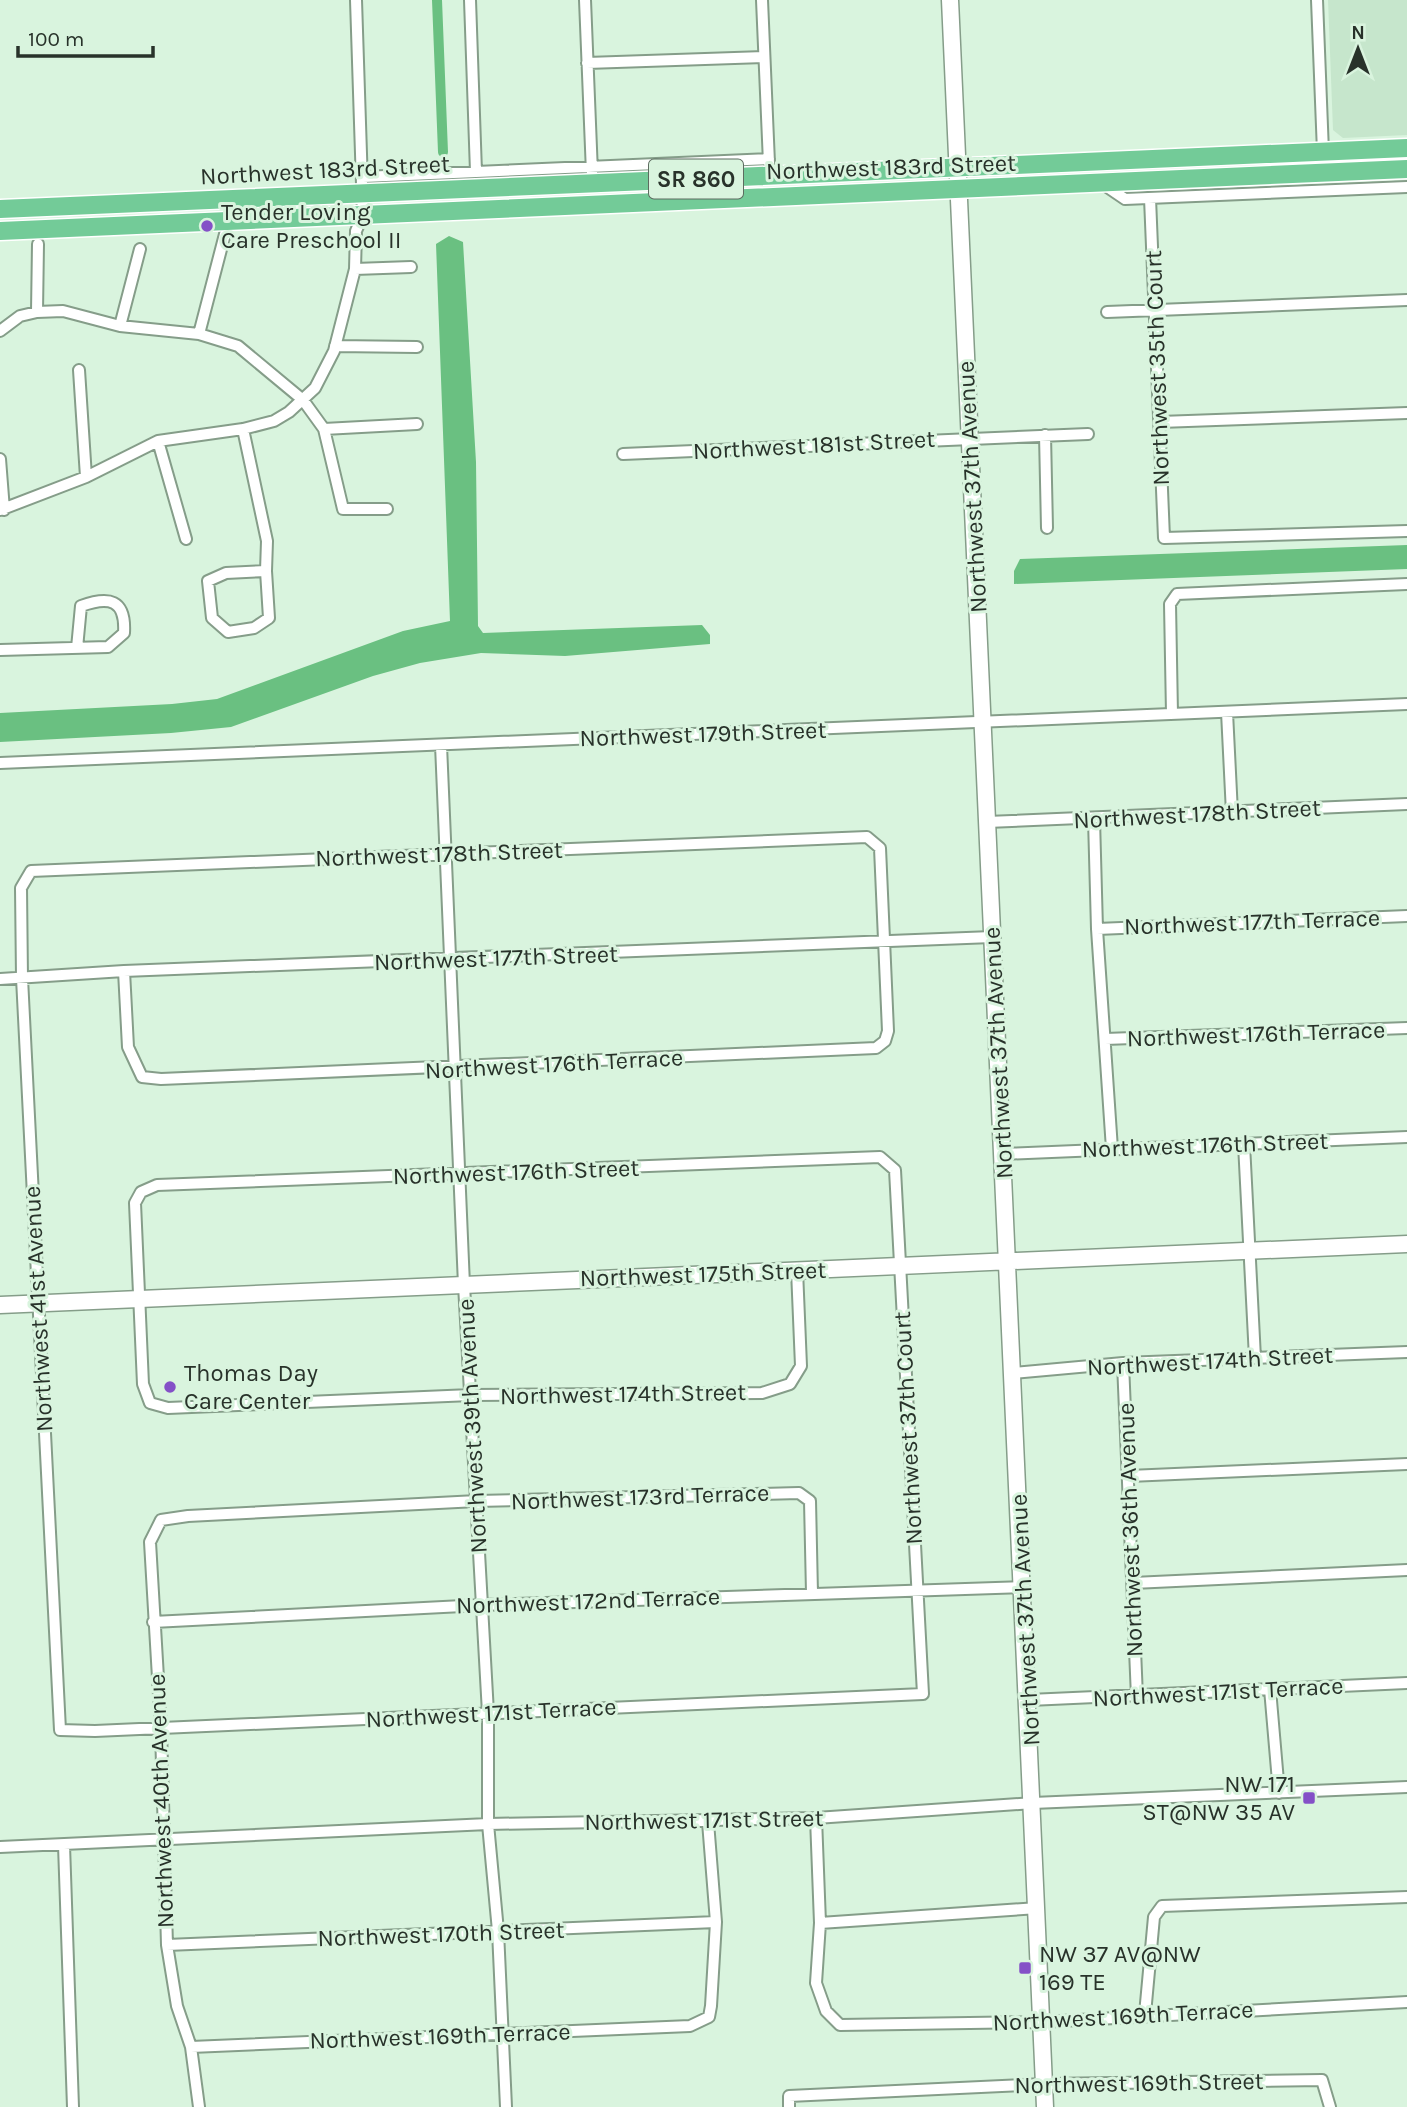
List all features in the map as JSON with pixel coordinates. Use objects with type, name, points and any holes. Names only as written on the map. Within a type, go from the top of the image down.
[{"type":"main road","name":"Northwest 37th Avenue","points":[[950,0],[1024,1587],[1045,2107]]},
{"type":"main road","name":"Northwest 183rd Street","points":[[0,209],[363,185],[769,168],[957,168],[1407,148]]},
{"type":"main road","points":[[1296,174],[1312,164],[1323,152]]},
{"type":"main road","name":"Northwest 183rd Street","points":[[0,231],[1407,169]]},
{"type":"main road","points":[[559,206],[578,196],[592,176]]},
{"type":"main road","name":"Northwest 175th Street","points":[[0,1305],[1407,1244]]},
{"type":"street","points":[[0,459],[2,510],[86,477],[158,441],[243,429],[274,421],[303,400],[325,373],[335,346],[355,269],[356,231],[363,215],[356,0]]},
{"type":"street","points":[[470,0],[476,172]]},
{"type":"street","points":[[363,185],[476,172],[592,176],[585,0]]},
{"type":"street","points":[[762,0],[769,168]]},
{"type":"street","points":[[1317,0],[1323,152]]},
{"type":"street","points":[[587,63],[764,57]]},
{"type":"street","points":[[1100,182],[1118,197],[1150,198],[1407,187]]},
{"type":"street","name":"Northwest 35th Court","points":[[1150,198],[1164,538],[1407,531]]},
{"type":"street","points":[[199,334],[225,234]]},
{"type":"street","points":[[37,312],[38,244]]},
{"type":"street","points":[[120,326],[140,249]]},
{"type":"street","points":[[355,269],[411,267]]},
{"type":"street","points":[[1107,312],[1407,300]]},
{"type":"street","points":[[0,331],[20,316],[63,311],[120,326],[199,334],[238,346],[303,400],[324,429],[343,509],[387,509]]},
{"type":"street","points":[[335,346],[417,347]]},
{"type":"street","points":[[79,370],[86,477]]},
{"type":"street","points":[[1160,422],[1407,412]]},
{"type":"street","points":[[324,429],[417,424]]},
{"type":"street","points":[[243,429],[267,541],[269,618],[254,628],[228,632],[212,618],[208,581],[226,573],[266,571]]},
{"type":"street","name":"Northwest 181st Street","points":[[623,454],[1088,433]]},
{"type":"street","points":[[1045,435],[1048,528]]},
{"type":"street","points":[[158,441],[186,539]]},
{"type":"street","points":[[1172,714],[1170,604],[1177,594],[1407,584]]},
{"type":"street","points":[[0,650],[77,648],[108,647],[124,633],[125,619],[121,608],[111,601],[99,600],[81,606],[77,648]]},
{"type":"street","name":"Northwest 179th Street","points":[[0,763],[1407,704]]},
{"type":"street","points":[[1227,712],[1232,813]]},
{"type":"street","name":"Northwest 39th Avenue","points":[[441,745],[457,1069],[464,1285],[488,1713],[488,1824],[499,1931],[506,2107]]},
{"type":"street","name":"Northwest 178th Street","points":[[987,822],[1407,804]]},
{"type":"street","points":[[1094,819],[1097,929],[1112,1149]]},
{"type":"street","name":"Northwest 178th Street","points":[[21,888],[31,871],[867,836],[880,848],[884,942]]},
{"type":"street","name":"Northwest 41st Avenue","points":[[21,888],[22,978],[60,1730]]},
{"type":"street","name":"Northwest 177th Terrace","points":[[1097,929],[1407,916]]},
{"type":"street","name":"Northwest 177th Street","points":[[0,979],[124,971],[450,961],[992,937]]},
{"type":"street","name":"Northwest 176th Terrace","points":[[124,971],[128,1047],[142,1077],[231,1078],[876,1048],[885,1041],[888,1031],[884,942]]},
{"type":"street","name":"Northwest 176th Terrace","points":[[1105,1039],[1407,1028]]},
{"type":"street","name":"Northwest 176th Street","points":[[1002,1154],[1407,1137]]},
{"type":"street","points":[[1244,1144],[1255,1358]]},
{"type":"street","name":"Northwest 176th Street","points":[[138,1298],[135,1203],[141,1192],[157,1185],[880,1157],[891,1164]]},
{"type":"street","name":"Northwest 37th Court","points":[[891,1164],[895,1170],[923,1694]]},
{"type":"street","name":"Northwest 174th Street","points":[[138,1298],[143,1384],[150,1403],[168,1408],[471,1395],[762,1392],[790,1384],[801,1366],[797,1270]]},
{"type":"street","name":"Northwest 174th Street","points":[[1013,1373],[1123,1363],[1407,1352]]},
{"type":"street","name":"Northwest 36th Avenue","points":[[1123,1363],[1137,1697]]},
{"type":"street","points":[[1129,1476],[1407,1464]]},
{"type":"street","name":"Northwest 173rd Terrace","points":[[188,1516],[477,1501],[799,1493],[810,1501],[812,1592]]},
{"type":"street","name":"Northwest 40th Avenue","points":[[188,1516],[161,1520],[150,1542],[161,1729],[167,1945],[177,2006],[191,2047],[199,2107]]},
{"type":"street","points":[[1133,1583],[1407,1570]]},
{"type":"street","name":"Northwest 172nd Terrace","points":[[153,1622],[482,1605],[1024,1587]]},
{"type":"street","name":"Northwest 171st Terrace","points":[[1029,1700],[1407,1683]]},
{"type":"street","points":[[1269,1689],[1279,1793]]},
{"type":"street","name":"Northwest 171st Terrace","points":[[60,1730],[161,1729],[923,1694]]},
{"type":"street","name":"Northwest 171st Street","points":[[0,1847],[163,1842],[488,1824],[816,1818],[1033,1803],[1407,1787]]},
{"type":"street","points":[[816,1818],[820,1923],[1038,1908]]},
{"type":"street","points":[[708,1822],[716,1922]]},
{"type":"street","points":[[64,1845],[73,2107]]},
{"type":"street","points":[[1146,2014],[1154,1917],[1162,1906],[1407,1896]]},
{"type":"street","name":"Northwest 169th Terrace","points":[[191,2047],[690,2026],[709,2017],[716,1922]]},
{"type":"street","name":"Northwest 170th Street","points":[[167,1945],[716,1922]]},
{"type":"street","name":"Northwest 169th Terrace","points":[[820,1923],[816,1983],[826,2011],[840,2025],[1042,2022],[1146,2014],[1407,2003]]},
{"type":"street","name":"Northwest 169th Street","points":[[789,2102],[1045,2084],[1322,2080],[1330,2107]]},
{"type":"shaded area","points":[[1328,0],[1407,0],[1407,135],[1343,138],[1333,130]]},
{"type":"shaded area","points":[[449,236],[463,242],[476,462],[478,626],[483,633],[702,625],[710,635],[710,644],[565,656],[481,653],[420,663],[373,676],[231,727],[0,742],[0,713],[217,699],[403,631],[450,621],[436,244]]},
{"type":"shaded area","points":[[1407,545],[1407,569],[1014,584],[1014,571],[1020,559]]},
{"type":"waterway","points":[[437,0],[443,152]]},
{"type":"place","name":"Tender Loving Care Preschool II","points":[[207,226]]},
{"type":"place","name":"Thomas Day Care Center","points":[[170,1387]]},
{"type":"place","name":"NW 171 ST@NW 35 AV","points":[[1309,1798]]},
{"type":"place","name":"NW 37 AV@NW 169 TE","points":[[1025,1968]]}]
